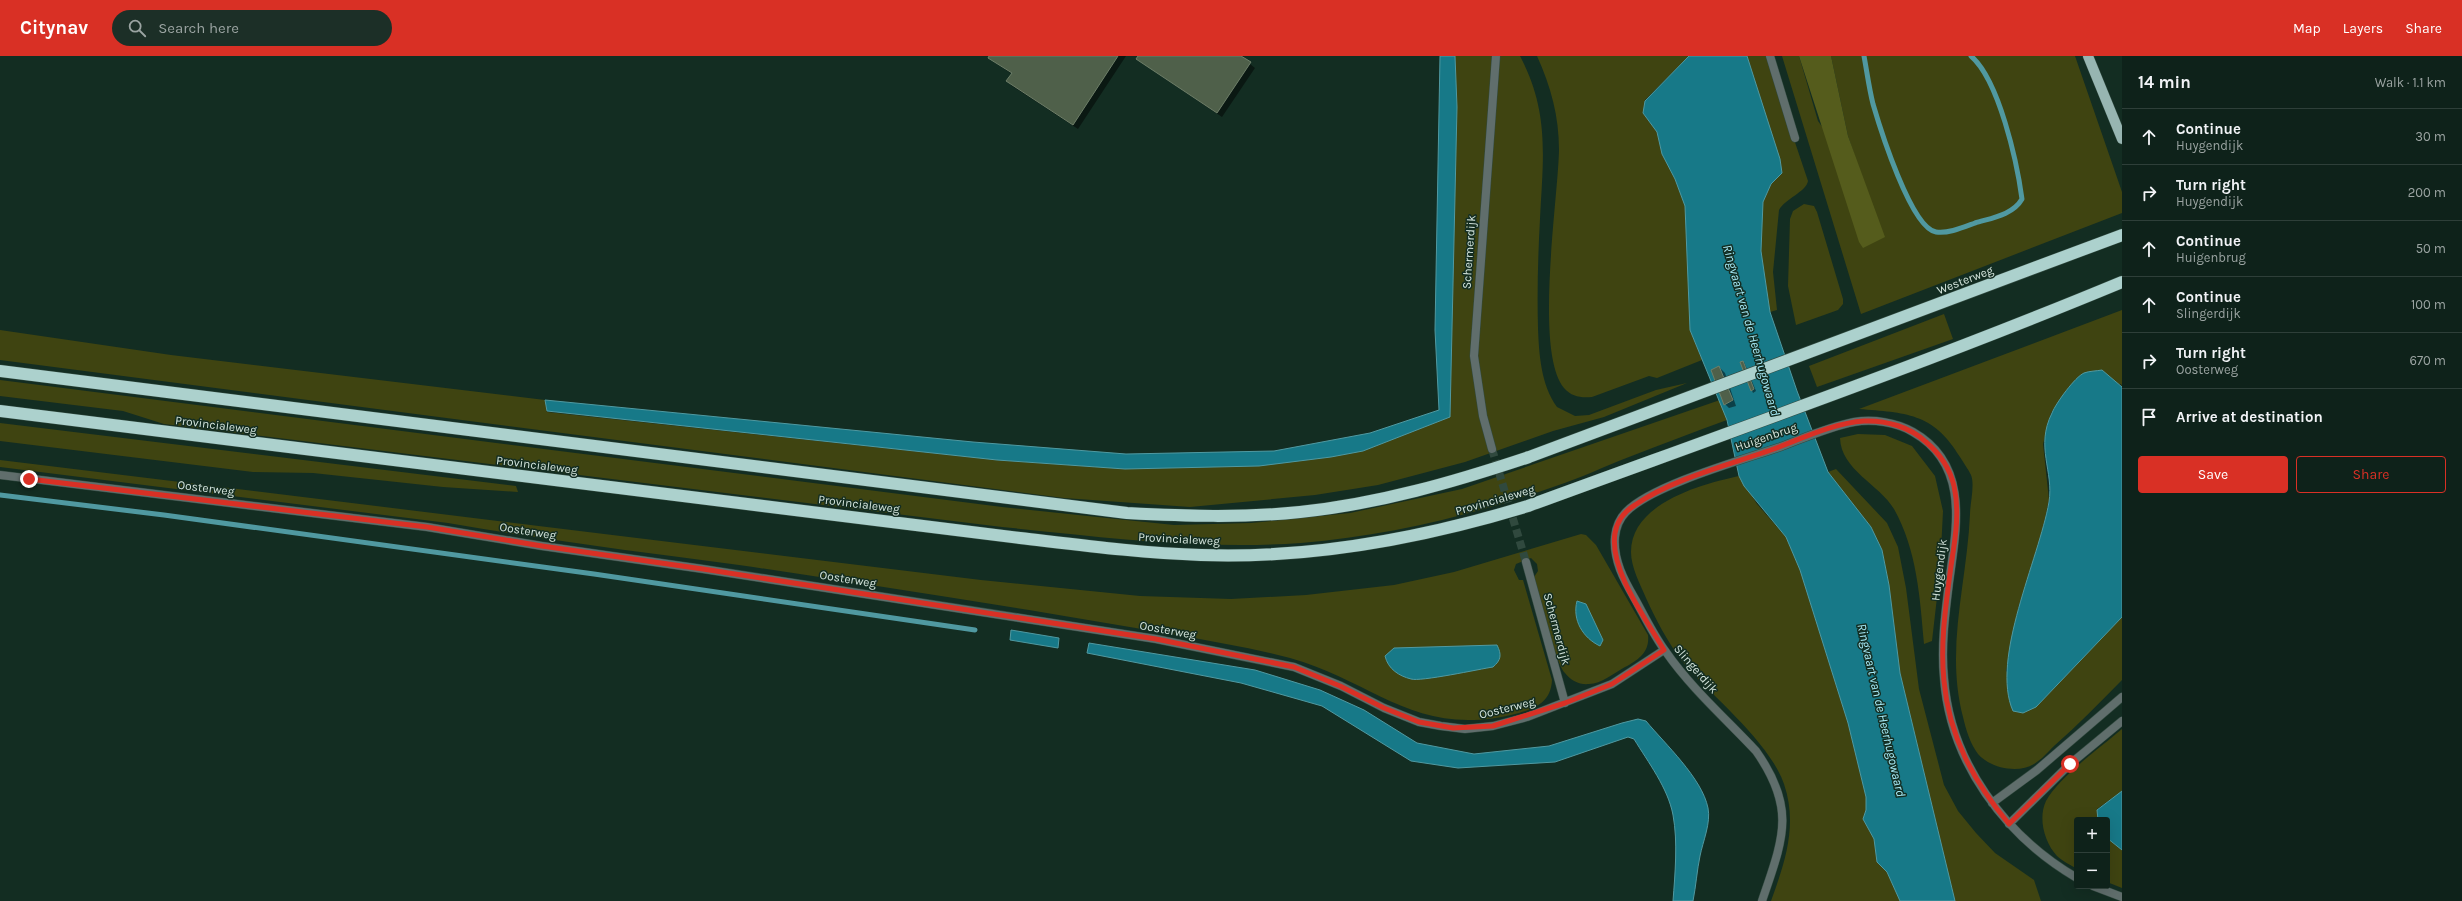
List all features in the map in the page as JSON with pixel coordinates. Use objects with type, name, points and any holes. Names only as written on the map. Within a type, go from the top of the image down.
[{"type":"highway","name":"Westerweg","points":[[1687,398],[2122,235]]},
{"type":"highway","name":"Huigenbrug","points":[[1702,442],[2035,318],[2122,282]]},
{"type":"highway","name":"Provincialeweg","points":[[0,371],[1127,513],[1202,516],[1300,512],[1352,505],[1462,480],[1529,457],[1687,398]]},
{"type":"highway","name":"Provincialeweg","points":[[0,411],[956,531],[1129,551],[1201,555],[1244,555],[1356,545],[1439,530],[1528,506],[1702,442]]},
{"type":"main road","points":[[2088,56],[2122,139]]},
{"type":"street","name":"Schermerdijk","points":[[1492,448],[1483,416],[1474,356],[1496,56]]},
{"type":"street","points":[[1770,56],[1795,138]]},
{"type":"street","name":"Huygendijk","points":[[1828,430],[1865,421],[1876,421],[1904,428],[1914,433],[1936,452],[1950,475],[1956,500],[1956,528],[1943,631],[1944,680],[1953,729],[1968,765],[1992,803],[2009,824],[2048,860],[2074,876]]},
{"type":"street","name":"Huigenbrug","points":[[1712,470],[1828,430]]},
{"type":"street","name":"Slingerdijk","points":[[1712,470],[1680,483],[1636,504],[1621,518],[1615,533],[1616,554],[1621,572],[1664,650],[1678,669],[1756,751],[1765,764],[1778,793],[1782,809],[1782,835],[1762,901]]},
{"type":"street","name":"Oosterweg","points":[[0,476],[427,527],[542,546],[703,569],[1156,639],[1294,667],[1340,686],[1384,708],[1419,722],[1465,729],[1493,726],[1565,703],[1612,684],[1664,650]]},
{"type":"street","name":"Schermerdijk","points":[[1526,562],[1565,703]]},
{"type":"street","points":[[1992,803],[2043,765],[2122,697]]},
{"type":"street","points":[[2009,824],[2070,764],[2122,720]]},
{"type":"street","points":[[2101,889],[2122,897]]},
{"type":"green space","points":[[1455,56],[1520,56],[1530,77],[1536,97],[1540,117],[1543,156],[1538,274],[1538,338],[1544,379],[1547,389],[1557,407],[1575,416],[1589,415],[1656,390],[1687,383],[1604,417],[1553,431],[1465,462],[1378,485],[1315,495],[1190,507],[1064,498],[0,360],[0,330],[171,355],[545,400],[547,412],[997,460],[1125,469],[1259,466],[1331,457],[1363,451],[1450,417],[1457,107]]},
{"type":"green space","points":[[1537,56],[1689,56],[1645,100],[1643,113],[1657,132],[1662,154],[1675,179],[1685,206],[1690,330],[1702,360],[1657,378],[1649,376],[1592,397],[1577,396],[1564,388],[1555,369],[1550,343],[1549,310],[1559,137],[1556,113],[1550,90]]},
{"type":"green space","points":[[1747,56],[1766,56],[1808,181],[1800,192],[1786,202],[1779,210],[1773,272],[1777,310],[1770,312],[1761,251],[1763,202],[1771,184],[1782,173]]},
{"type":"green space","points":[[1782,56],[1799,56],[1818,121],[1865,186],[1848,136],[1831,56],[2075,56],[2122,192],[2122,213],[1861,314]]},
{"type":"green space","points":[[1799,56],[1831,56],[1848,136],[1885,237],[1863,248],[1859,242]]},
{"type":"green space","points":[[1804,204],[1814,206],[1817,212],[1843,299],[1843,304],[1838,310],[1796,325],[1788,286],[1790,219],[1793,211]]},
{"type":"green space","points":[[2122,310],[2122,387],[2121,384],[2066,392],[2051,413],[2043,444],[2049,500],[2038,550],[2019,605],[2006,671],[2036,707],[2122,617],[2122,680],[2037,762],[2020,769],[2004,768],[1990,763],[1978,754],[1965,727],[1958,691],[1956,666],[1957,641],[1968,540],[1972,489],[1971,475],[1950,442],[1928,423],[1904,414],[1859,409]]},
{"type":"green space","points":[[1944,314],[1953,339],[1817,387],[1809,366]]},
{"type":"green space","points":[[0,380],[1002,507],[1174,525],[1251,523],[1350,513],[1462,489],[1720,400],[1727,420],[1641,452],[1565,483],[1494,506],[1430,523],[1398,530],[1333,540],[1263,545],[1226,545],[1188,544],[1002,527],[164,424],[123,411],[0,396]]},
{"type":"green space","points":[[0,423],[516,486],[518,492],[443,487],[313,473],[253,472],[0,441]]},
{"type":"green space","points":[[1858,434],[1885,435],[1912,446],[1935,476],[1943,511],[1940,571],[1932,641],[1924,644],[1919,592],[1913,558],[1902,525],[1894,509],[1887,500],[1854,468],[1842,449],[1840,438]]},
{"type":"green space","points":[[0,460],[981,580],[1140,596],[1231,599],[1306,595],[1394,585],[1454,572],[1581,534],[1586,535],[1596,545],[1648,635],[1648,641],[1645,651],[1639,658],[1603,680],[1594,684],[1586,684],[1573,680],[1567,676],[1561,666],[1552,643],[1534,577],[1538,571],[1537,564],[1531,558],[1516,564],[1514,570],[1519,580],[1523,580],[1552,680],[1549,693],[1537,706],[1519,713],[1483,719],[1453,719],[1425,714],[1399,705],[1349,681],[1290,658],[1248,648],[1177,635],[812,576],[556,540],[448,523],[0,467]]},
{"type":"green space","points":[[1836,469],[1887,523],[1898,547],[1906,588],[1919,689],[1944,785],[1958,811],[1976,833],[1995,853],[2034,880],[2041,901],[1955,901],[1900,673],[1889,585],[1882,550],[1871,527],[1828,472]]},
{"type":"green space","points":[[1739,476],[1757,504],[1786,537],[1800,570],[1848,723],[1866,797],[1866,810],[1863,819],[1874,839],[1877,862],[1887,872],[1900,901],[1771,901],[1785,858],[1790,829],[1788,799],[1784,784],[1766,752],[1753,735],[1682,661],[1658,622],[1636,575],[1631,558],[1634,535],[1643,521],[1655,509],[1671,499],[1689,491],[1707,484]]},
{"type":"green space","points":[[2122,729],[2122,791],[2097,809],[2098,817],[2074,817],[2074,867],[2059,858],[2052,850],[2044,830],[2043,815],[2046,801],[2052,792],[2081,763]]},
{"type":"green space","points":[[2110,840],[2122,850],[2122,888],[2110,883]]},
{"type":"water","points":[[1440,56],[1455,56],[1457,107],[1450,417],[1363,451],[1331,457],[1259,466],[1125,469],[997,460],[547,411],[545,400],[973,442],[1126,454],[1274,451],[1370,433],[1439,410],[1435,330]]},
{"type":"water","name":"Ringvaart van de Heerhugowaard","points":[[1689,56],[1747,56],[1780,159],[1782,173],[1771,184],[1763,202],[1761,251],[1770,312],[1797,391],[1828,472],[1871,527],[1882,550],[1889,585],[1900,673],[1955,901],[1900,901],[1887,872],[1877,862],[1874,839],[1863,819],[1866,810],[1866,797],[1848,723],[1800,570],[1786,537],[1744,486],[1739,476],[1727,420],[1690,330],[1685,206],[1675,179],[1662,154],[1657,132],[1643,113],[1645,101]]},
{"type":"water","points":[[2102,370],[2122,387],[2122,617],[2036,707],[2023,713],[2013,711],[2008,689],[2008,664],[2012,637],[2019,608],[2044,525],[2049,502],[2050,491],[2045,448],[2047,425],[2057,403],[2080,375],[2091,371]]},
{"type":"water","points":[[1577,601],[1586,604],[1603,640],[1600,646],[1594,643],[1580,628],[1576,615]]},
{"type":"water","points":[[1011,630],[1059,638],[1058,648],[1010,640]]},
{"type":"water","points":[[1089,643],[1255,670],[1320,690],[1364,710],[1417,743],[1474,754],[1549,746],[1622,723],[1638,719],[1646,721],[1691,773],[1704,797],[1708,808],[1708,826],[1701,850],[1693,901],[1673,901],[1676,847],[1673,815],[1667,795],[1662,785],[1634,739],[1628,737],[1555,762],[1458,768],[1411,761],[1322,706],[1241,683],[1087,653]]},
{"type":"water","points":[[1497,645],[1500,652],[1500,657],[1498,662],[1493,667],[1426,679],[1411,679],[1398,674],[1391,668],[1386,661],[1385,656],[1394,648]]},
{"type":"water","points":[[2122,791],[2122,850],[2110,840],[2110,817],[2098,817],[2097,810]]},
{"type":"building","points":[[989,56],[1118,56],[1073,125],[1006,81],[1012,73],[988,58]]},
{"type":"building","points":[[1138,56],[1241,56],[1251,62],[1217,113],[1136,59]]},
{"type":"building","points":[[1743,361],[1754,389],[1751,391],[1740,362]]},
{"type":"building","points":[[1719,366],[1733,400],[1724,405],[1711,370]]},
{"type":"waterway","points":[[1864,56],[1873,104],[1889,154],[1907,196],[1917,214],[1926,226],[1936,232],[1956,230],[2001,215],[2013,209],[2022,199],[2016,164],[1998,102],[1990,83],[1981,68],[1971,56]]},
{"type":"waterway","points":[[0,495],[164,515],[594,574],[975,630]]},
{"type":"tunnel","points":[[1492,449],[1526,562]]},
{"type":"route","points":[[29,479],[427,527],[542,546],[703,569],[1156,639],[1294,667],[1340,686],[1384,708],[1419,722],[1465,729],[1493,726],[1527,717],[1565,703],[1612,684],[1664,650],[1627,585],[1621,572],[1616,554],[1615,533],[1617,526],[1627,511],[1636,504],[1655,494],[1712,470],[1842,425],[1854,422],[1876,421],[1904,428],[1926,441],[1945,464],[1954,487],[1956,500],[1956,528],[1943,631],[1943,656],[1944,680],[1950,718],[1964,759],[1992,803],[2009,824],[2070,764]]}]
